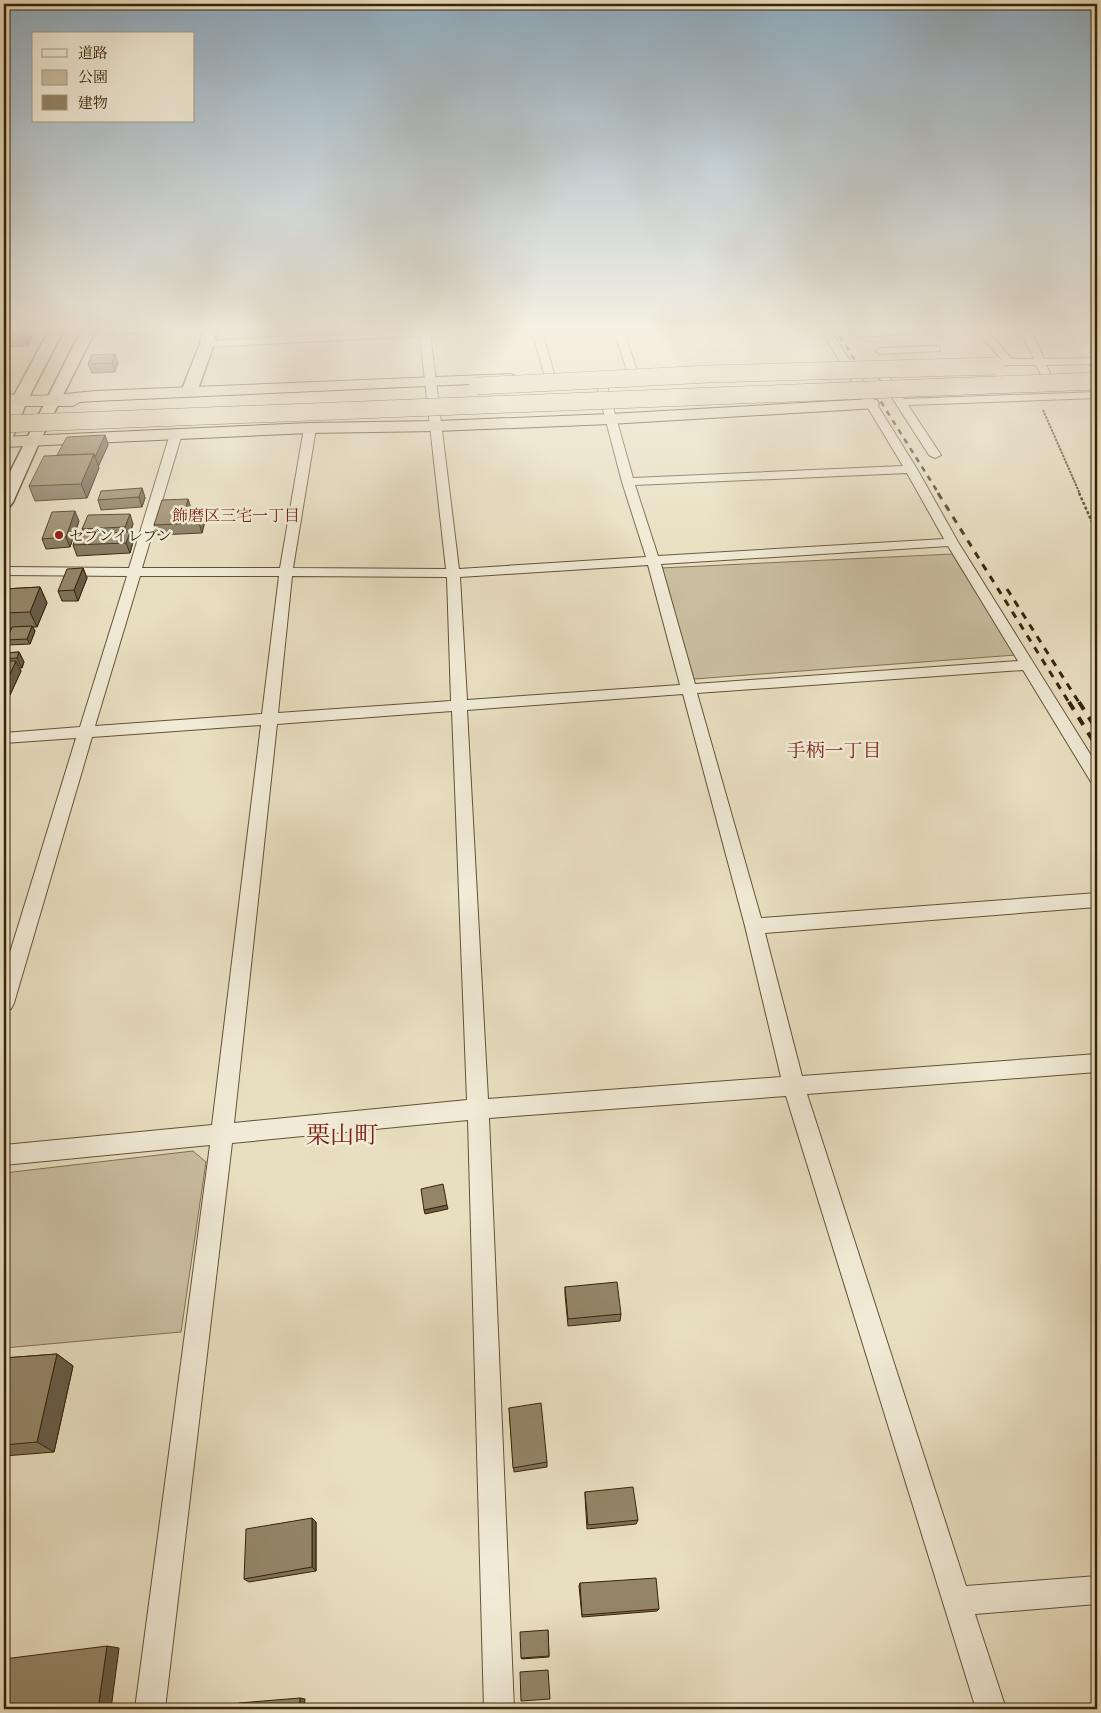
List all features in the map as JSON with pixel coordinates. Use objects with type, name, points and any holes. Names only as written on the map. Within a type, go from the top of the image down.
[{"type":"highway","points":[[4,414],[217,407]]},
{"type":"highway","points":[[4,424],[383,407]]},
{"type":"highway","points":[[32,440],[85,430],[619,407]]},
{"type":"highway","points":[[530,412],[629,411],[715,407]]},
{"type":"highway","points":[[4,440],[610,419],[820,407]]},
{"type":"street","points":[[4,440],[8,407]]},
{"type":"street","points":[[4,502],[32,440],[50,407]]},
{"type":"street","points":[[434,407],[453,573],[478,1109],[498,1709]]},
{"type":"street","points":[[607,407],[653,560],[754,926],[794,1087],[991,1709]]},
{"type":"street","points":[[873,407],[911,469],[952,542],[1097,778]]},
{"type":"street","points":[[903,407],[935,455]]},
{"type":"street","points":[[150,1709],[222,1136],[286,572],[310,428]]},
{"type":"street","points":[[4,1003],[176,434]]},
{"type":"street","points":[[628,482],[911,469]]},
{"type":"street","points":[[4,571],[453,573],[952,542]]},
{"type":"street","points":[[4,738],[458,704],[1028,665]]},
{"type":"street","points":[[754,926],[1097,900]]},
{"type":"street","points":[[4,1155],[222,1136],[478,1109],[1097,1063]]},
{"type":"street","points":[[957,1601],[1097,1590]]},
{"type":"path","points":[[1041,407],[1097,532]]},
{"type":"green space","points":[[952,554],[1016,655],[694,679],[661,568]]},
{"type":"green space","points":[[193,1151],[206,1162],[181,1332],[4,1348],[4,1173]]},
{"type":"building","points":[[105,435],[95,457],[94,454],[57,455],[67,437]]},
{"type":"building","points":[[94,454],[81,484],[29,486],[44,456]]},
{"type":"building","points":[[142,488],[139,497],[98,500],[101,491]]},
{"type":"building","points":[[188,499],[185,512],[202,511],[199,523],[154,525],[162,500]]},
{"type":"building","points":[[75,511],[66,537],[42,539],[52,512]]},
{"type":"building","points":[[130,514],[125,527],[82,529],[88,515]]},
{"type":"building","points":[[130,532],[126,543],[73,545],[77,534]]},
{"type":"building","points":[[83,568],[74,590],[58,591],[67,569]]},
{"type":"building","points":[[40,587],[30,612],[4,613],[4,589]]},
{"type":"building","points":[[32,626],[27,639],[7,640],[12,627]]},
{"type":"building","points":[[19,652],[17,658],[4,659],[4,653]]},
{"type":"building","points":[[4,661],[16,661],[5,685],[4,685]]},
{"type":"building","points":[[443,1184],[447,1205],[424,1210],[421,1189]]},
{"type":"building","points":[[617,1282],[621,1314],[568,1319],[565,1287]]},
{"type":"building","points":[[57,1354],[37,1442],[4,1445],[4,1358]]},
{"type":"building","points":[[541,1403],[547,1462],[513,1468],[509,1408]]},
{"type":"building","points":[[633,1487],[638,1520],[588,1525],[585,1492]]},
{"type":"building","points":[[312,1518],[312,1567],[244,1579],[246,1529]]},
{"type":"building","points":[[656,1578],[659,1609],[582,1615],[580,1583]]},
{"type":"building","points":[[548,1630],[549,1656],[521,1658],[520,1632]]},
{"type":"building","points":[[107,1646],[98,1709],[4,1709],[4,1659]]},
{"type":"building","points":[[548,1670],[550,1699],[521,1701],[520,1672]]},
{"type":"building","points":[[300,1698],[299,1709],[239,1709],[239,1703]]},
{"type":"building","points":[[658,1705],[659,1709],[611,1709]]},
{"type":"railway","points":[[884,407],[939,494]]},
{"type":"railway","points":[[938,493],[1070,704]]},
{"type":"railway","points":[[1007,589],[1080,704]]},
{"type":"railway","points":[[1069,702],[1097,747]]},
{"type":"railway","points":[[1079,702],[1097,730]]},
{"type":"place","name":"セブンイレブン","points":[[59,535]]},
{"type":"district","name":"飾磨区三宅一丁目","points":[[236,515]]},
{"type":"district","name":"手柄一丁目","points":[[834,750]]},
{"type":"district","name":"栗山町","points":[[342,1134]]}]
